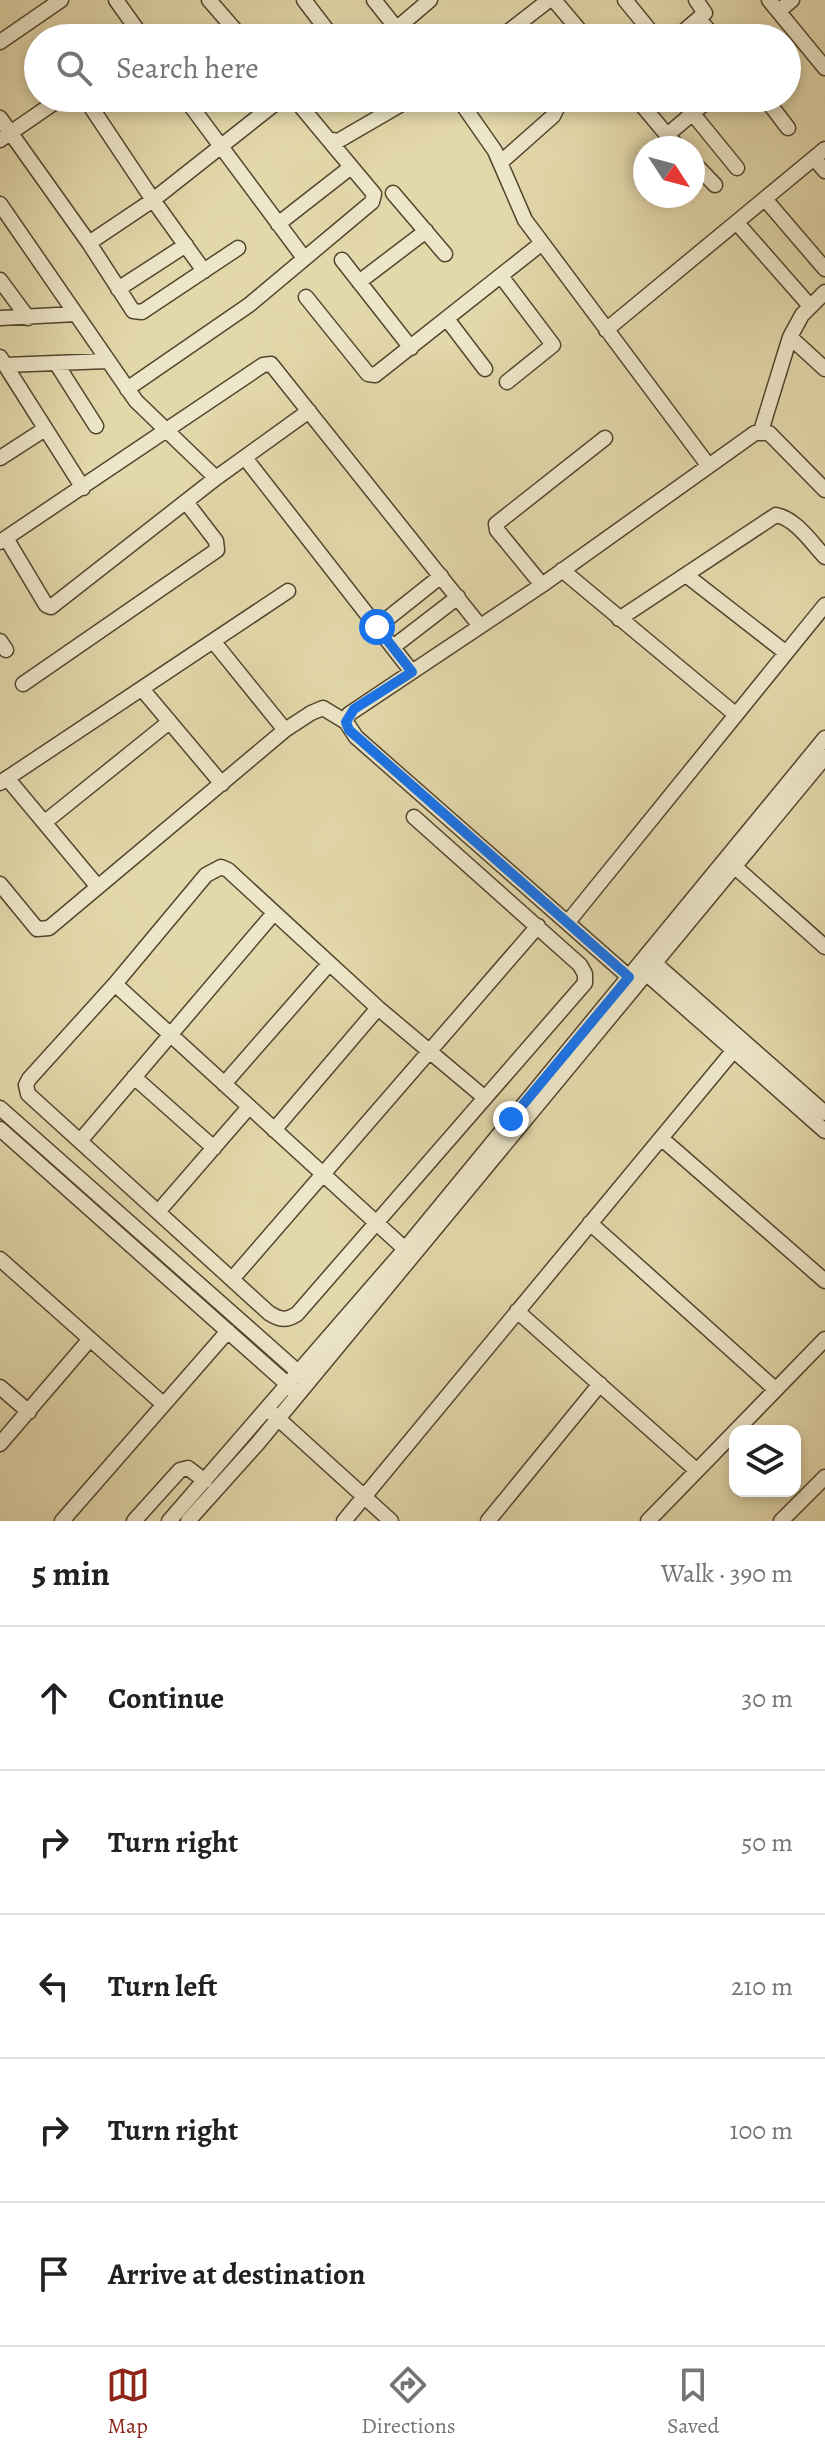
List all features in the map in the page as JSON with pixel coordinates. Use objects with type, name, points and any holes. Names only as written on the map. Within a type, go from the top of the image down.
[{"type":"street","points":[[0,42],[38,6],[61,0]]},
{"type":"street","points":[[116,0],[133,24]]},
{"type":"street","points":[[304,0],[322,24]]},
{"type":"street","points":[[374,0],[392,24]]},
{"type":"street","points":[[409,24],[430,0]]},
{"type":"street","points":[[519,24],[552,0],[573,24]]},
{"type":"street","points":[[625,0],[645,24]]},
{"type":"street","points":[[693,24],[705,11],[696,0]]},
{"type":"street","points":[[783,24],[774,6],[792,0]]},
{"type":"street","points":[[212,1],[231,24]]},
{"type":"street","points":[[699,19],[703,24]]},
{"type":"street","points":[[801,45],[824,65]]},
{"type":"street","points":[[5,137],[41,112]]},
{"type":"street","points":[[94,112],[204,271]]},
{"type":"street","points":[[195,112],[304,258]]},
{"type":"street","points":[[89,243],[153,200],[265,112]]},
{"type":"street","points":[[127,389],[249,305],[374,199],[374,194],[306,112]]},
{"type":"street","points":[[328,139],[338,141],[387,112]]},
{"type":"street","points":[[468,112],[495,151],[519,211],[708,465]]},
{"type":"street","points":[[500,163],[555,112]]},
{"type":"street","points":[[648,112],[667,135],[693,112],[737,168]]},
{"type":"street","points":[[776,112],[788,128]]},
{"type":"street","points":[[0,118],[5,137],[89,243],[137,313],[238,248]]},
{"type":"street","points":[[606,330],[819,153],[825,171]]},
{"type":"street","points":[[278,224],[351,167]]},
{"type":"street","points":[[705,175],[715,185]]},
{"type":"street","points":[[393,193],[445,254]]},
{"type":"street","points":[[765,199],[825,269]]},
{"type":"street","points":[[0,204],[127,389],[149,415],[216,478]]},
{"type":"street","points":[[737,223],[810,306]]},
{"type":"street","points":[[359,282],[426,231]]},
{"type":"street","points":[[306,297],[368,374],[375,375],[542,243]]},
{"type":"street","points":[[118,289],[186,245]]},
{"type":"street","points":[[342,260],[411,348]]},
{"type":"street","points":[[501,276],[553,345],[507,382]]},
{"type":"street","points":[[0,280],[28,318]]},
{"type":"street","points":[[346,722],[354,709],[542,585],[708,465],[761,431],[790,337],[802,315],[825,292]]},
{"type":"street","points":[[0,318],[76,314]]},
{"type":"street","points":[[447,319],[485,369]]},
{"type":"street","points":[[790,337],[825,369]]},
{"type":"street","points":[[3,361],[107,361]]},
{"type":"street","points":[[3,361],[83,488]]},
{"type":"street","points":[[56,363],[96,426]]},
{"type":"street","points":[[309,411],[216,478],[51,607],[44,602],[3,540],[268,363],[275,367],[480,626]]},
{"type":"street","points":[[0,458],[45,429]]},
{"type":"street","points":[[761,431],[776,439],[825,490]]},
{"type":"street","points":[[542,585],[497,530],[496,524],[605,438]]},
{"type":"street","points":[[246,459],[412,672]]},
{"type":"street","points":[[23,684],[217,550],[216,541],[186,502]]},
{"type":"street","points":[[619,619],[776,515],[786,517],[825,557]]},
{"type":"street","points":[[562,570],[735,714]]},
{"type":"street","points":[[686,575],[785,652]]},
{"type":"street","points":[[377,627],[441,576]]},
{"type":"street","points":[[98,887],[45,822],[4,780],[288,591]]},
{"type":"street","points":[[393,647],[458,597]]},
{"type":"street","points":[[568,922],[825,605]]},
{"type":"street","points":[[213,641],[285,730]]},
{"type":"street","points":[[142,689],[222,784]]},
{"type":"street","points":[[0,884],[33,925],[43,930],[285,730],[323,708],[346,722],[356,737],[568,922],[643,967],[825,1113]]},
{"type":"street","points":[[45,822],[168,723]]},
{"type":"street","points":[[188,1521],[643,967],[825,738]]},
{"type":"street","points":[[304,1377],[405,1249],[825,757]]},
{"type":"street","points":[[813,771],[825,782]]},
{"type":"street","points":[[414,817],[580,965],[585,974],[585,983],[377,1223],[297,1314],[288,1320],[278,1319],[269,1313],[32,1098],[26,1085],[214,869],[221,867],[228,870],[378,1008],[485,1098]]},
{"type":"street","points":[[734,866],[825,947]]},
{"type":"street","points":[[80,1141],[274,913]]},
{"type":"street","points":[[233,1278],[538,926]]},
{"type":"street","points":[[224,1084],[329,964]]},
{"type":"street","points":[[643,967],[825,1131]]},
{"type":"street","points":[[115,984],[405,1249]]},
{"type":"street","points":[[274,1130],[378,1008]]},
{"type":"street","points":[[344,1521],[734,1050]]},
{"type":"street","points":[[134,1077],[214,1148]]},
{"type":"street","points":[[158,1212],[249,1107]]},
{"type":"street","points":[[6,1127],[304,1377]]},
{"type":"street","points":[[6,1127],[294,1389]]},
{"type":"street","points":[[661,1138],[825,1281]]},
{"type":"street","points":[[590,1223],[775,1389]]},
{"type":"street","points":[[0,1259],[162,1403]]},
{"type":"street","points":[[517,1311],[696,1470]]},
{"type":"street","points":[[62,1521],[228,1331]]},
{"type":"street","points":[[0,1444],[90,1339]]},
{"type":"street","points":[[648,1521],[825,1339]]},
{"type":"street","points":[[488,1521],[600,1384]]},
{"type":"street","points":[[0,1387],[29,1412]]},
{"type":"street","points":[[273,1414],[391,1521]]},
{"type":"street","points":[[169,1521],[273,1414]]},
{"type":"street","points":[[134,1521],[180,1470],[188,1468],[205,1481]]},
{"type":"street","points":[[781,1521],[825,1477]]},
{"type":"route","points":[[377,627],[412,672],[354,709],[346,722],[349,730],[629,977],[511,1119]]}]
